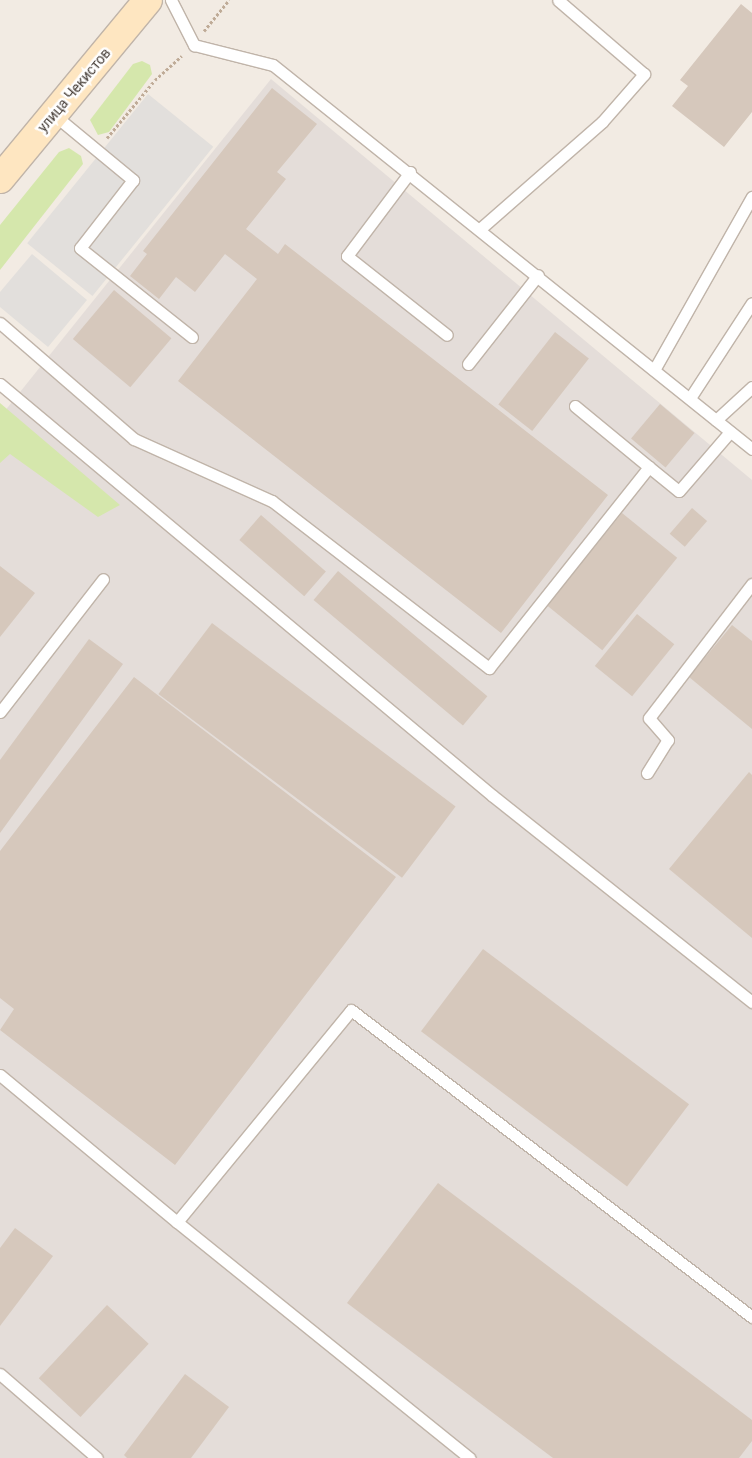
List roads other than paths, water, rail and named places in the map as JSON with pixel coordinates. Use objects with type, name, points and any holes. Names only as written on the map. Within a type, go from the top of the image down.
[{"type":"main road","name":"улица Чекистов","points":[[3,168],[53,114],[148,0]]},
{"type":"lane","points":[[171,0],[194,45],[273,65],[481,228],[752,449]]},
{"type":"lane","points":[[481,228],[602,122],[644,74],[558,0]]},
{"type":"lane","points":[[53,114],[133,180],[80,248],[192,336]]},
{"type":"lane","points":[[410,172],[347,256],[447,335]]},
{"type":"lane","points":[[654,370],[752,197]]},
{"type":"lane","points":[[468,364],[538,275]]},
{"type":"lane","points":[[690,398],[752,303]]},
{"type":"lane","points":[[0,323],[134,439],[272,500],[488,668],[649,467]]},
{"type":"lane","points":[[0,384],[493,796],[752,1002]]},
{"type":"lane","points":[[716,420],[752,387]]},
{"type":"lane","points":[[575,406],[679,491],[730,432]]},
{"type":"lane","points":[[0,712],[103,579]]},
{"type":"lane","points":[[647,774],[668,740],[649,718],[752,584]]},
{"type":"lane","points":[[177,1222],[351,1010],[752,1317]]},
{"type":"lane","points":[[0,1075],[177,1222],[470,1458]]},
{"type":"lane","points":[[0,1374],[97,1458]]}]
